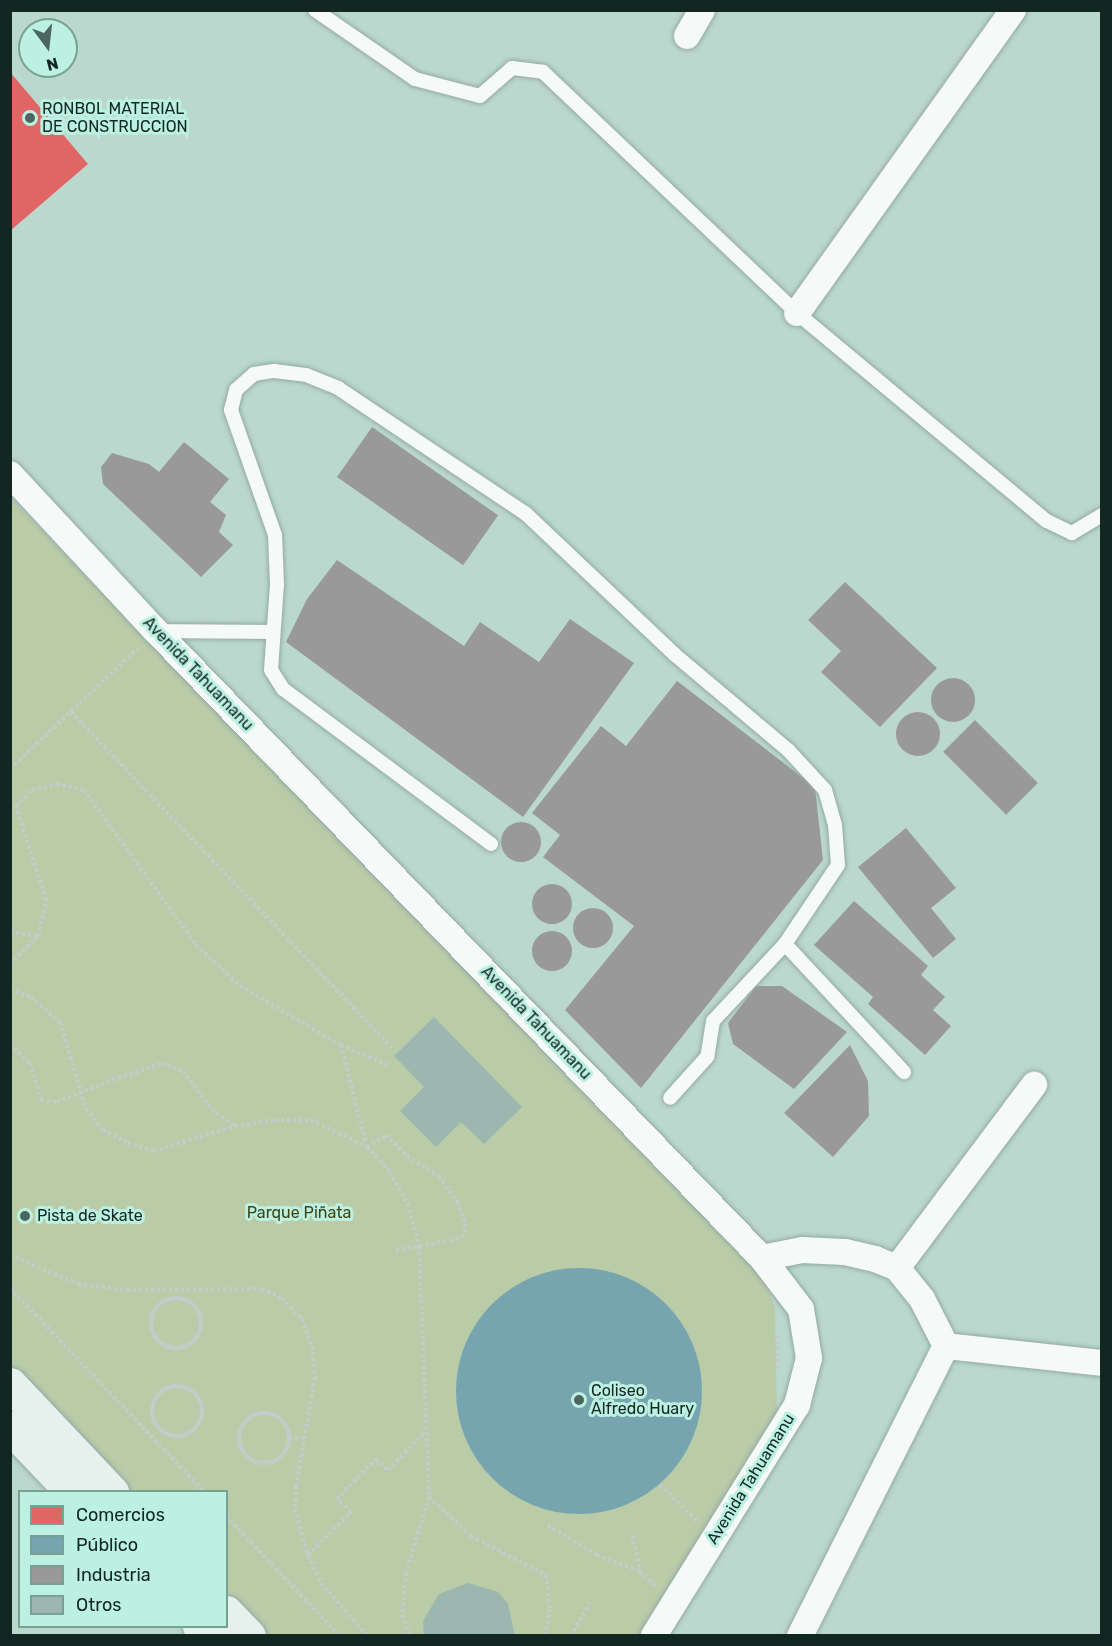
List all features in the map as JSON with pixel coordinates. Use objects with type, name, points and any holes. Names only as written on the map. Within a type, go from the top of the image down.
[{"type":"main road","points":[[10,1384],[111,1490]]},
{"type":"main road","points":[[10,1427],[71,1490]]},
{"type":"street","points":[[687,36],[702,10]]},
{"type":"street","points":[[797,313],[1013,10]]},
{"type":"street","name":"Avenida Tahuamanu","points":[[10,474],[156,631],[762,1258],[801,1309],[809,1358],[797,1405],[654,1635]]},
{"type":"street","points":[[897,1269],[1034,1085]]},
{"type":"street","points":[[762,1258],[802,1250],[845,1252],[897,1269],[922,1299],[946,1346]]},
{"type":"street","points":[[946,1346],[1101,1363]]},
{"type":"street","points":[[800,1635],[946,1346]]},
{"type":"lane","points":[[315,10],[415,79],[480,96],[512,68],[543,72],[797,313],[1047,521],[1072,533],[1101,515]]},
{"type":"lane","points":[[491,844],[283,689],[271,670],[271,632],[277,584],[275,535],[231,410],[236,390],[254,374],[274,370],[306,375],[338,388],[525,513],[674,654],[789,751],[825,790],[836,825],[838,865],[785,944],[713,1021],[707,1057],[670,1098]]},
{"type":"lane","points":[[156,631],[271,632]]},
{"type":"lane","points":[[785,944],[904,1072]]},
{"type":"path","points":[[10,769],[156,631]]},
{"type":"path","points":[[71,712],[392,1048]]},
{"type":"path","points":[[10,964],[38,936],[46,900],[16,806],[32,790],[57,784],[84,790],[98,805],[196,945],[240,986],[341,1045],[388,1065]]},
{"type":"path","points":[[10,932],[38,936]]},
{"type":"path","points":[[10,990],[32,997],[60,1022],[86,1109],[103,1130],[154,1151],[235,1126],[275,1119],[311,1120],[367,1147],[390,1172],[408,1204],[419,1246],[429,1497],[406,1573],[402,1615],[410,1635]]},
{"type":"path","points":[[10,1044],[30,1063],[41,1100],[57,1101],[162,1063],[183,1071],[212,1108],[235,1126]]},
{"type":"path","points":[[341,1045],[367,1147]]},
{"type":"path","points":[[367,1147],[386,1135],[407,1156],[439,1176],[457,1202],[465,1224],[464,1235],[452,1240],[396,1250]]},
{"type":"path","points":[[10,1255],[78,1284],[182,1290],[262,1289],[282,1298],[302,1318],[312,1346],[315,1377],[304,1439],[296,1509],[308,1556],[321,1583],[367,1635]]},
{"type":"path","points":[[10,1288],[203,1490]]},
{"type":"path","points":[[180,1298],[182,1290]]},
{"type":"path","points":[[180,1298],[195,1305],[200,1330],[191,1343],[168,1346],[155,1337],[152,1314],[163,1301],[180,1298]]},
{"type":"path","points":[[777,1328],[778,1384]]},
{"type":"path","points":[[177,1386],[195,1394],[202,1409],[198,1425],[177,1436],[162,1431],[152,1410],[157,1395],[177,1386]]},
{"type":"path","points":[[268,1413],[282,1421],[289,1437],[284,1452],[264,1463],[243,1452],[239,1437],[244,1422],[268,1413]]},
{"type":"path","points":[[154,1439],[162,1431]]},
{"type":"path","points":[[308,1556],[351,1512],[337,1499],[376,1459],[388,1470],[425,1432]]},
{"type":"path","points":[[289,1437],[304,1439]]},
{"type":"path","points":[[660,1485],[704,1528]]},
{"type":"path","points":[[429,1497],[471,1536],[546,1575],[550,1608],[545,1635]]},
{"type":"path","points":[[228,1518],[340,1635]]},
{"type":"path","points":[[548,1525],[597,1555],[640,1570],[662,1594]]},
{"type":"path","points":[[632,1535],[640,1570]]},
{"type":"path","points":[[571,1635],[589,1603]]},
{"type":"green space","name":"Parque Piñata","points":[[11,498],[766,1282],[775,1307],[777,1413],[639,1636],[255,1635],[228,1606],[228,1490],[120,1490],[11,1373]]},
{"type":"building: Comercios","name":"RONBOL MATERIAL DE CONSTRUCCION","points":[[10,72],[88,164],[10,231]]},
{"type":"building: Público","name":"Coliseo Alfredo Huary","points":[[579,1268],[603,1270],[626,1277],[637,1282],[666,1304],[688,1333],[693,1344],[700,1367],[702,1391],[700,1415],[693,1438],[688,1449],[666,1478],[637,1500],[626,1505],[603,1512],[579,1514],[555,1512],[532,1505],[521,1500],[492,1478],[470,1449],[465,1438],[458,1415],[456,1391],[458,1367],[465,1344],[470,1333],[492,1304],[521,1282],[532,1277],[555,1270]]},
{"type":"building: Industria","points":[[372,427],[498,515],[463,565],[337,477]]},
{"type":"building: Industria","points":[[184,442],[229,479],[210,502],[226,515],[219,532],[233,545],[201,577],[103,484],[101,467],[112,453],[149,464],[159,472]]},
{"type":"building: Industria","points":[[337,560],[464,646],[480,622],[539,662],[570,619],[634,663],[523,817],[286,642],[307,599]]},
{"type":"building: Industria","points":[[845,582],[937,668],[880,727],[821,672],[841,651],[808,620]]},
{"type":"building: Industria","points":[[953,678],[969,684],[975,700],[969,716],[953,722],[937,716],[931,700],[937,684]]},
{"type":"building: Industria","points":[[677,681],[815,787],[823,860],[641,1088],[565,1010],[634,926],[543,857],[560,835],[532,813],[601,726],[626,746]]},
{"type":"building: Industria","points":[[918,712],[934,718],[940,734],[934,750],[918,756],[902,750],[896,734],[902,718]]},
{"type":"building: Industria","points":[[975,720],[1038,783],[1006,815],[943,752]]},
{"type":"building: Industria","points":[[521,822],[535,828],[541,842],[535,856],[521,862],[507,856],[501,842],[507,828]]},
{"type":"building: Industria","points":[[906,828],[956,888],[931,908],[956,939],[933,958],[858,867]]},
{"type":"building: Industria","points":[[552,884],[566,890],[572,904],[566,918],[552,924],[538,918],[532,904],[538,890]]},
{"type":"building: Industria","points":[[854,901],[928,966],[921,975],[945,997],[933,1010],[951,1026],[925,1055],[868,1004],[873,997],[814,945]]},
{"type":"building: Industria","points":[[593,908],[607,914],[613,928],[607,942],[593,948],[579,942],[573,928],[579,914]]},
{"type":"building: Industria","points":[[552,931],[566,937],[572,951],[566,965],[552,971],[538,965],[532,951],[538,937]]},
{"type":"building: Industria","points":[[756,986],[782,986],[847,1032],[794,1089],[733,1044],[728,1023]]},
{"type":"building: Industria","points":[[850,1045],[868,1081],[869,1116],[833,1157],[784,1113]]},
{"type":"building: Otros","points":[[434,1017],[522,1107],[484,1144],[461,1122],[436,1147],[400,1111],[424,1087],[394,1056]]},
{"type":"building: Otros","points":[[468,1583],[498,1592],[508,1604],[515,1636],[424,1636],[423,1621],[439,1594]]},
{"type":"place","name":"RONBOL MATERIAL DE CONSTRUCCION","points":[[30,118]]},
{"type":"place","name":"Pista de Skate","points":[[25,1216]]},
{"type":"place","name":"Coliseo Alfredo Huary","points":[[579,1400]]}]
